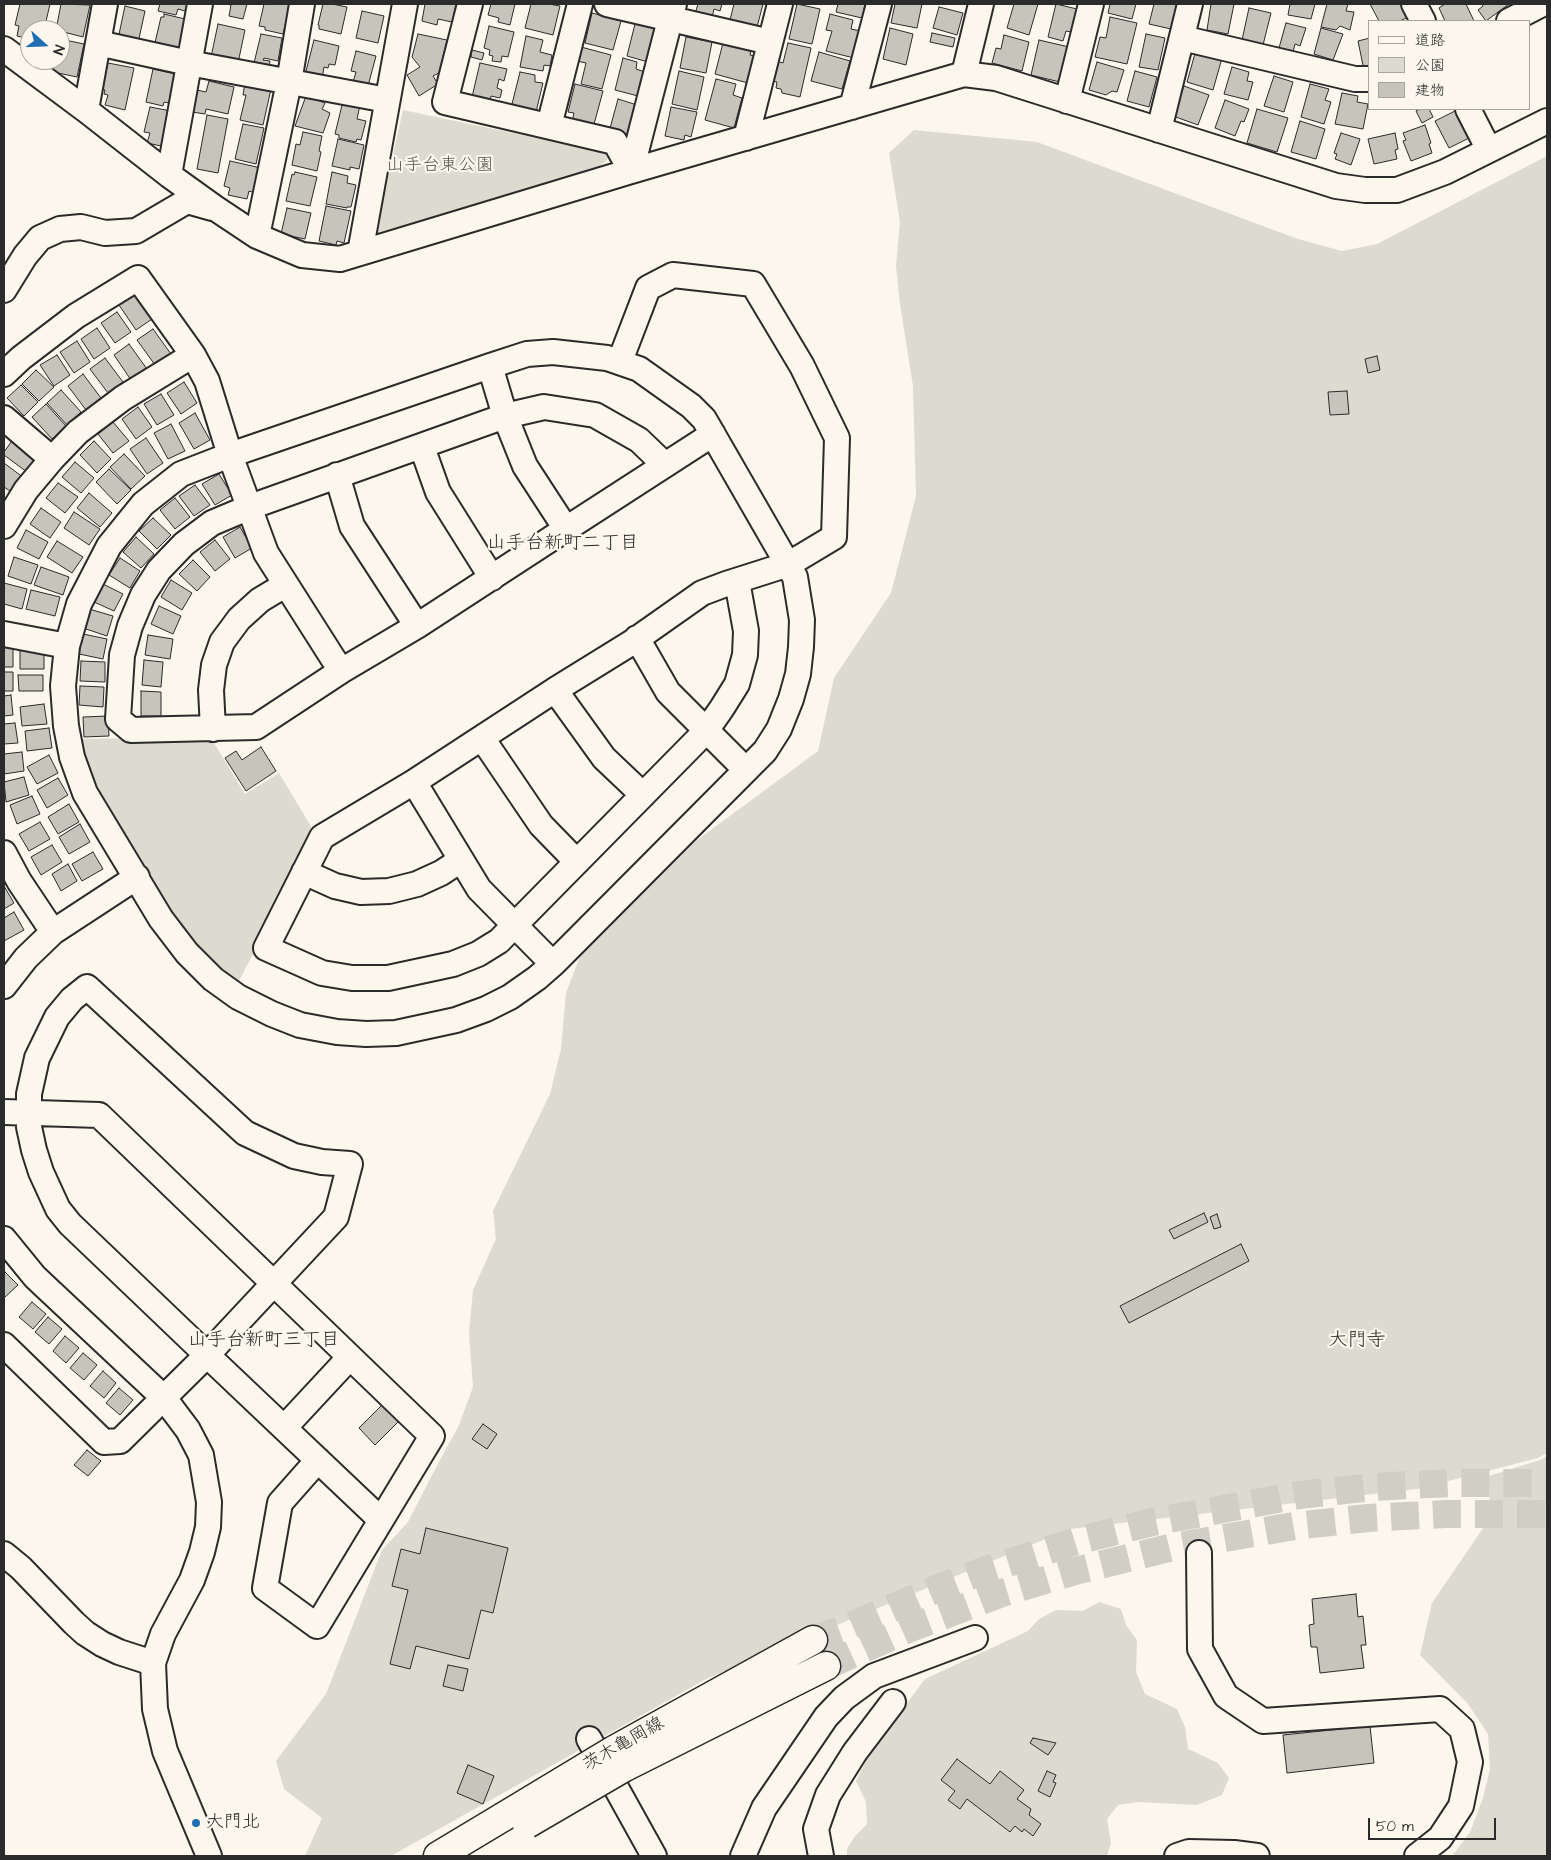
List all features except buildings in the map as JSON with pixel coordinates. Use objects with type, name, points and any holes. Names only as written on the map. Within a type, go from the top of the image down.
[{"type":"main road","name":"茨木亀岡線","points":[[438,1856],[507,1825],[813,1640]]},
{"type":"main road","name":"茨木亀岡線","points":[[618,1759],[826,1666]]},
{"type":"main road","name":"茨木亀岡線","points":[[472,1856],[507,1825]]},
{"type":"street","points":[[86,110],[105,4]]},
{"type":"street","points":[[169,175],[200,4]]},
{"type":"street","points":[[257,236],[289,82],[302,4]]},
{"type":"street","points":[[360,253],[405,4]]},
{"type":"street","points":[[470,4],[445,102],[615,142],[631,171]]},
{"type":"street","points":[[550,126],[580,4]]},
{"type":"street","points":[[607,4],[672,11],[770,42]]},
{"type":"street","points":[[746,138],[780,4]]},
{"type":"street","points":[[852,107],[878,4]]},
{"type":"street","points":[[964,74],[981,4]]},
{"type":"street","points":[[1067,101],[1091,4]]},
{"type":"street","points":[[1159,130],[1190,4]]},
{"type":"street","points":[[1414,4],[1422,20]]},
{"type":"street","points":[[1511,20],[1542,4]]},
{"type":"street","points":[[631,171],[672,11]]},
{"type":"street","points":[[1182,38],[1355,79],[1368,79]]},
{"type":"street","points":[[98,43],[189,63],[387,100]]},
{"type":"street","points":[[4,49],[169,175],[257,236],[302,255],[340,260],[631,171],[964,74],[996,78],[1336,186],[1365,190],[1397,190],[1445,172],[1547,121]]},
{"type":"street","points":[[1469,110],[1489,150]]},
{"type":"street","points":[[4,290],[25,256],[40,238],[60,229],[81,227],[105,233],[136,231],[187,201],[215,208]]},
{"type":"street","points":[[620,361],[648,288],[673,274],[753,284],[802,366],[837,438],[834,537],[789,564],[737,581],[702,593],[414,782],[322,837],[266,948],[322,973],[352,978],[388,978],[454,964],[478,954],[499,941],[706,731],[737,684],[745,655],[746,631],[737,581]]},
{"type":"street","points":[[4,374],[21,358],[76,316],[138,278],[192,355],[206,381],[230,455],[266,553],[341,671]]},
{"type":"street","points":[[554,352],[586,354],[620,361],[639,369],[690,406],[704,419],[795,577],[802,620],[798,674],[791,699],[778,729],[764,751],[746,770],[553,964],[510,997],[486,1009],[456,1020],[396,1033],[366,1034],[337,1032],[300,1025],[272,1014],[238,997],[214,979],[182,947],[162,919],[85,793],[72,757],[66,726],[63,686],[68,646],[79,604],[109,546],[143,504],[181,474],[230,455],[527,354],[554,352]]},
{"type":"street","points":[[4,526],[26,490],[78,432],[123,398],[192,355]]},
{"type":"street","points":[[490,366],[505,416],[524,466],[566,529]]},
{"type":"street","points":[[665,465],[638,440],[595,414],[544,407],[505,416],[422,447],[337,475],[212,523],[184,544],[159,570],[143,595],[130,626],[122,655],[118,719],[131,730],[256,727],[341,671],[417,626],[492,578],[713,434]]},
{"type":"street","points":[[4,418],[52,459]]},
{"type":"street","points":[[422,447],[438,492],[492,578]]},
{"type":"street","points":[[337,475],[352,526],[417,626]]},
{"type":"street","points":[[213,729],[211,690],[214,665],[222,642],[238,619],[260,600],[285,585]]},
{"type":"street","points":[[4,634],[68,646]]},
{"type":"street","points":[[636,638],[668,692],[746,770]]},
{"type":"street","points":[[555,690],[604,758],[644,795]]},
{"type":"street","points":[[482,738],[541,825],[578,862]]},
{"type":"street","points":[[414,782],[479,889],[553,964]]},
{"type":"street","points":[[4,853],[19,881],[53,932]]},
{"type":"street","points":[[304,872],[334,886],[361,892],[389,891],[417,884],[441,873],[461,860]]},
{"type":"street","points":[[4,986],[26,958],[53,932],[137,877]]},
{"type":"street","points":[[4,1346],[104,1442],[120,1441],[206,1355],[336,1217],[350,1164],[322,1162],[294,1156],[245,1133],[87,987],[72,999],[57,1017],[47,1036],[36,1065],[29,1094],[29,1128],[34,1150],[41,1172],[58,1209],[70,1224],[206,1355],[381,1520]]},
{"type":"street","points":[[4,1112],[99,1115],[432,1436],[317,1626],[265,1588],[280,1503],[318,1460]]},
{"type":"street","points":[[4,1240],[35,1277],[164,1398],[188,1430],[200,1456],[209,1502],[208,1527],[192,1580],[163,1634],[153,1663],[155,1709],[165,1750],[209,1856]]},
{"type":"street","points":[[284,1428],[350,1357]]},
{"type":"street","points":[[1199,1553],[1200,1649],[1226,1696],[1263,1721],[1440,1710],[1462,1729],[1470,1762],[1461,1806],[1440,1838],[1417,1856]]},
{"type":"street","points":[[4,1554],[21,1568],[85,1634],[102,1644],[153,1663]]},
{"type":"street","points":[[743,1856],[764,1808],[826,1717],[844,1698],[874,1676],[974,1638]]},
{"type":"street","points":[[821,1856],[816,1829],[828,1794],[855,1752],[893,1702]]},
{"type":"street","points":[[589,1739],[654,1856]]},
{"type":"street","points":[[1177,1856],[1189,1852],[1234,1853],[1257,1856]]},
{"type":"green space","name":"山手台東公園","points":[[403,110],[613,154],[601,165],[578,178],[375,233]]},
{"type":"green space","points":[[914,130],[1037,142],[1298,239],[1342,251],[1377,244],[1547,156],[1547,1453],[1538,1458],[1417,1489],[1070,1529],[706,1679],[391,1856],[305,1856],[322,1818],[284,1789],[276,1761],[326,1694],[382,1550],[408,1522],[459,1425],[473,1387],[469,1333],[473,1290],[496,1239],[493,1211],[550,1094],[561,1049],[566,993],[590,930],[628,891],[818,751],[834,678],[891,593],[916,496],[913,386],[896,266],[900,222],[889,153]]},
{"type":"green space","points":[[213,737],[214,743],[245,794],[279,773],[315,833],[237,985],[191,947],[98,803],[77,739]]},
{"type":"green space","points":[[1547,1456],[1547,1856],[1452,1856],[1470,1832],[1483,1798],[1490,1769],[1488,1734],[1468,1704],[1420,1655],[1432,1603],[1490,1518],[1489,1476]]},
{"type":"green space","points":[[1099,1602],[1121,1609],[1126,1625],[1137,1640],[1136,1672],[1145,1694],[1177,1709],[1185,1727],[1188,1749],[1218,1763],[1229,1778],[1222,1795],[1197,1805],[1138,1802],[1118,1805],[1107,1819],[1111,1843],[1107,1856],[847,1856],[847,1849],[855,1836],[867,1824],[866,1802],[856,1781],[871,1751],[925,1679],[1028,1631],[1039,1619],[1056,1610],[1083,1611]]},
{"type":"tunnel","points":[[813,1640],[983,1571],[1080,1540],[1153,1522],[1299,1495],[1373,1487],[1451,1483],[1547,1483]]},
{"type":"tunnel","points":[[826,1666],[908,1629],[1002,1593],[1075,1571],[1173,1547],[1294,1526],[1368,1518],[1446,1514],[1547,1514]]},
{"type":"place","name":"大門北","points":[[196,1823]]},
{"type":"district","name":"山手台新町二丁目","points":[[563,544]]},
{"type":"district","name":"山手台新町三丁目","points":[[264,1341]]},
{"type":"district","name":"大門寺","points":[[1357,1341]]}]
